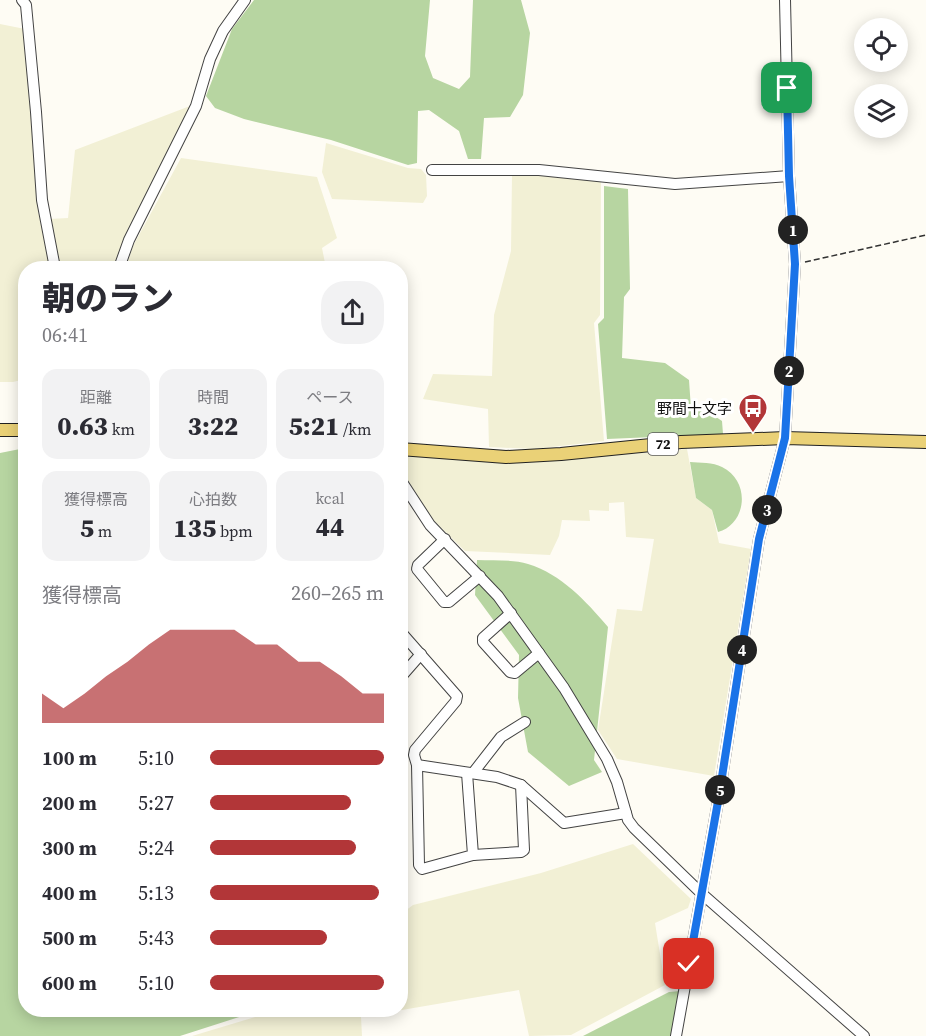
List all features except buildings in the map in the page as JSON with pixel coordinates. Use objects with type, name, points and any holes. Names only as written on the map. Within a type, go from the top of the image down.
[{"type":"main road","points":[[0,430],[18,430]]},
{"type":"main road","name":"72","points":[[408,450],[506,457],[681,442],[785,438],[926,442]]},
{"type":"street","points":[[22,0],[26,5],[42,200],[54,261]]},
{"type":"street","points":[[122,261],[129,240],[196,106],[210,59],[223,31],[245,0]]},
{"type":"street","points":[[676,1036],[759,539],[785,438],[795,264],[789,176],[785,0]]},
{"type":"street","points":[[432,170],[539,170],[675,184],[789,176]]},
{"type":"street","points":[[408,492],[423,516],[480,576],[511,613],[564,688],[607,759],[626,813],[634,828],[701,893],[864,1036]]},
{"type":"street","points":[[445,539],[417,565],[417,569],[444,602],[448,602],[480,576]]},
{"type":"street","points":[[511,613],[483,639],[483,642],[510,672],[515,673],[539,653]]},
{"type":"street","points":[[408,640],[457,696],[456,701],[414,755],[417,765],[419,865],[422,869],[473,855],[524,850],[521,785]]},
{"type":"street","points":[[408,669],[421,654]]},
{"type":"street","points":[[473,855],[470,773],[501,737],[525,722]]},
{"type":"street","points":[[417,765],[497,777],[521,785],[564,823],[626,813]]},
{"type":"path","points":[[795,264],[926,235]]},
{"type":"shaded area","points":[[0,24],[25,29],[38,211],[49,261],[18,261],[18,381],[0,382]]},
{"type":"shaded area","points":[[190,106],[116,261],[58,261],[49,219],[68,218],[75,150]]},
{"type":"shaded area","points":[[326,143],[408,168],[421,169],[426,175],[427,196],[423,203],[332,199],[322,172]]},
{"type":"shaded area","points":[[181,158],[317,177],[337,238],[322,248],[325,261],[128,261],[133,246]]},
{"type":"shaded area","points":[[543,174],[601,181],[600,315],[594,323],[604,441],[534,449],[489,447],[488,409],[423,399],[433,374],[492,376],[494,315],[511,251],[512,175]]},
{"type":"shaded area","points":[[687,449],[696,498],[712,510],[719,543],[751,549],[714,776],[617,759],[598,730],[617,609],[642,611],[654,539],[626,537],[624,502],[609,503],[609,511],[589,510],[590,521],[562,520],[559,536],[550,555],[465,551],[431,518],[408,480],[408,456],[495,463],[538,462]]},
{"type":"shaded area","points":[[633,844],[691,899],[688,908],[655,923],[665,985],[571,1035],[529,1036],[519,990],[408,1009],[408,909],[413,905],[541,873]]},
{"type":"shaded area","points":[[255,1017],[361,1017],[362,1036],[192,1036]]},
{"type":"green space","points":[[254,0],[430,0],[425,56],[433,78],[459,89],[470,77],[473,0],[521,0],[530,33],[523,95],[510,117],[484,118],[481,159],[468,159],[459,131],[429,110],[418,111],[417,163],[408,165],[331,140],[244,119],[215,108],[206,96],[232,29]]},
{"type":"green space","points":[[604,186],[628,189],[630,289],[624,297],[622,358],[665,363],[689,380],[691,409],[710,413],[722,421],[723,434],[607,439],[598,324],[604,318]]},
{"type":"green space","points":[[18,449],[18,1017],[239,1017],[180,1036],[0,1036],[0,453]]},
{"type":"green space","points":[[690,462],[718,465],[731,473],[738,482],[742,502],[740,512],[728,527],[718,532],[712,510],[696,498]]},
{"type":"green space","points":[[477,560],[516,561],[551,574],[572,590],[608,627],[594,760],[602,772],[569,786],[528,752],[518,698],[519,655],[475,595]]},
{"type":"green space","points":[[680,991],[674,1036],[583,1036],[669,992]]},
{"type":"place","name":"野間十文字","points":[[753,434]]},
{"type":"route","points":[[689,964],[719,796],[759,539],[785,438],[795,264],[789,176],[787,88]]}]
